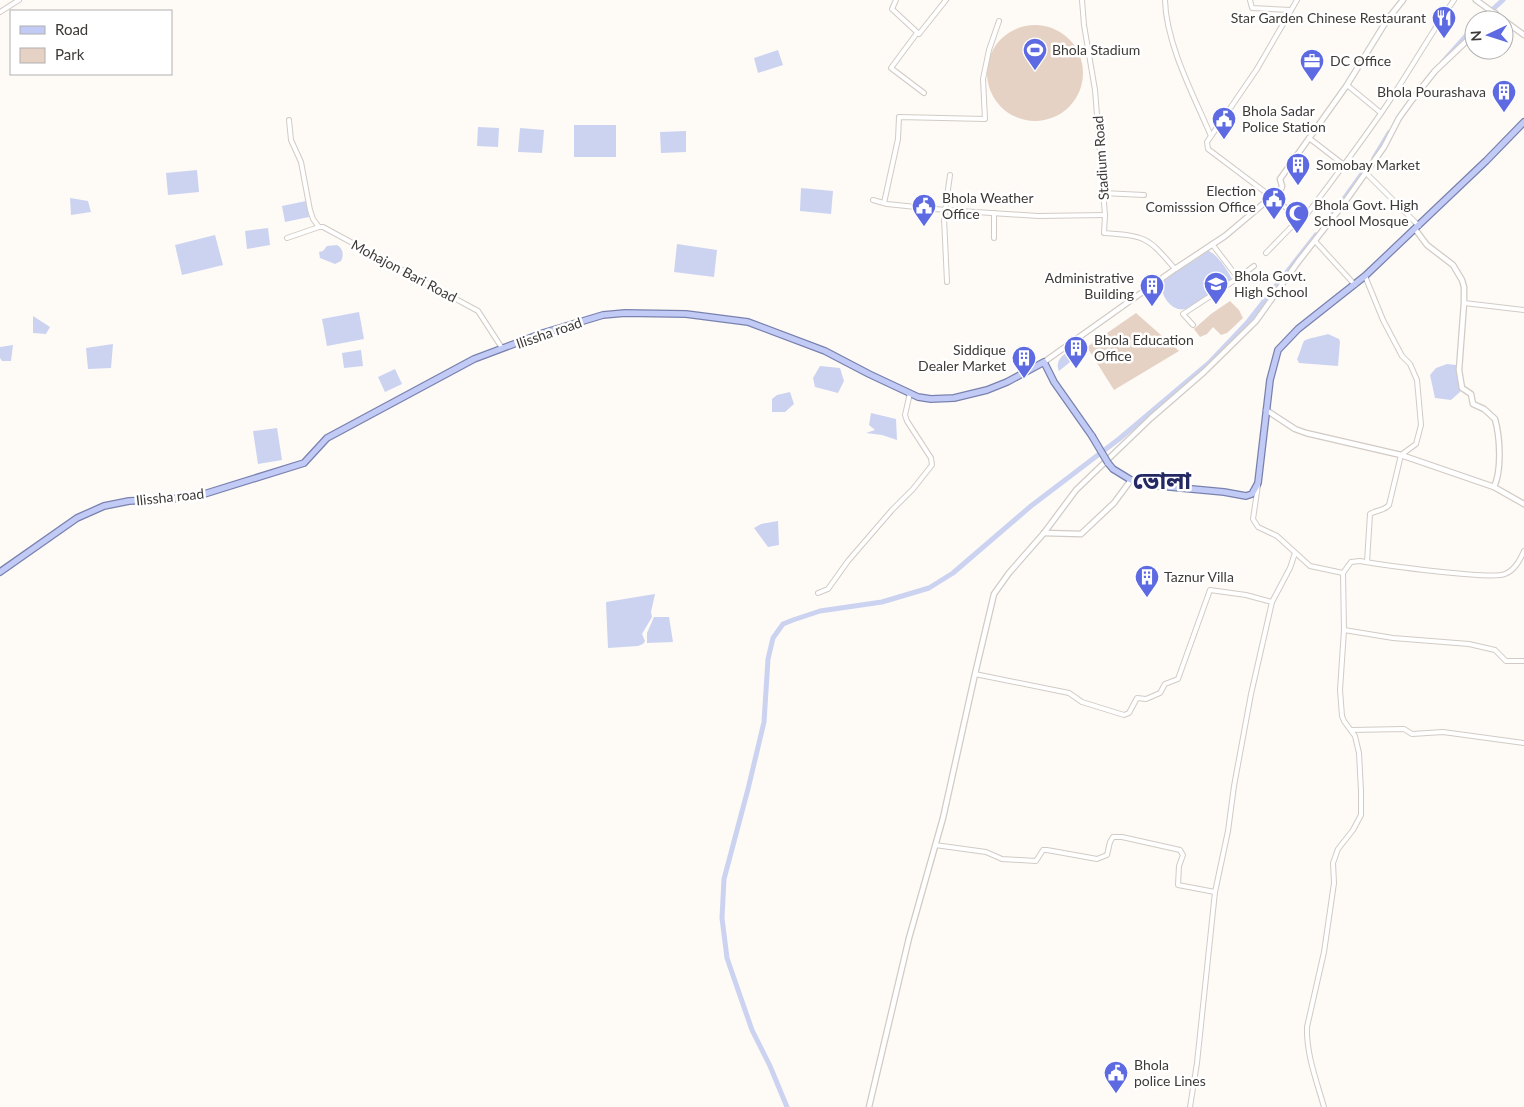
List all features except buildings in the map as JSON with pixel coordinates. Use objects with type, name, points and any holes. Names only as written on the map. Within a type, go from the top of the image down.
[{"type":"main road","points":[[1044,362],[1054,382],[1092,436],[1108,463],[1131,480],[1149,485],[1246,496],[1254,492],[1258,483],[1270,380],[1278,350],[1298,329],[1365,276],[1486,161],[1524,122]]},
{"type":"main road","name":"Ilissha road","points":[[0,572],[77,518],[104,506],[129,501],[172,499],[201,495],[304,463],[327,438],[474,359],[542,333],[603,316],[625,313],[686,314],[748,322],[809,345],[918,397],[931,399],[970,395],[1007,382],[1044,362]]},
{"type":"street","points":[[0,12],[19,0]]},
{"type":"street","points":[[896,0],[892,9],[917,33]]},
{"type":"street","points":[[924,93],[891,68],[917,33],[946,0]]},
{"type":"street","name":"Stadium Road","points":[[1082,0],[1084,25],[1095,90],[1104,193],[1104,233],[1144,238],[1156,246],[1175,269]]},
{"type":"street","points":[[1166,0],[1166,12],[1174,45],[1211,136]]},
{"type":"street","points":[[1250,0],[1252,8],[1291,10]]},
{"type":"street","points":[[1297,0],[1257,69],[1207,142],[1208,149],[1293,213],[1302,217],[1307,214],[1381,113],[1454,0]]},
{"type":"street","points":[[1044,362],[1225,236],[1282,186],[1280,179],[1347,85],[1387,20],[1403,0]]},
{"type":"street","points":[[1478,1],[1491,10]]},
{"type":"street","points":[[884,203],[898,139],[899,117],[985,119],[983,79],[988,50],[999,21]]},
{"type":"street","points":[[1514,27],[1524,35]]},
{"type":"street","points":[[870,1107],[909,938],[935,845],[994,594],[1076,490],[1151,418],[1204,372],[1256,320],[1384,147],[1399,118],[1412,100],[1435,71],[1464,43]]},
{"type":"street","points":[[1347,85],[1381,113]]},
{"type":"street","points":[[287,238],[319,227],[313,219],[310,210],[301,162],[291,140],[289,120]]},
{"type":"street","points":[[1309,138],[1344,165]]},
{"type":"street","points":[[1365,172],[1417,227],[1426,245],[1453,264],[1458,271],[1464,287],[1459,354],[1462,388],[1470,394],[1473,404],[1484,409],[1495,419],[1499,457],[1498,475],[1494,486]]},
{"type":"street","points":[[947,282],[944,218],[950,175]]},
{"type":"street","points":[[1104,193],[1144,195]]},
{"type":"street","points":[[873,200],[945,210],[1038,216],[1105,215]]},
{"type":"street","points":[[994,213],[994,238]]},
{"type":"street","points":[[1266,253],[1297,221]]},
{"type":"street","name":"Mohajon Bari Road","points":[[319,227],[323,227],[478,311],[502,348]]},
{"type":"street","points":[[1315,241],[1355,284]]},
{"type":"street","points":[[1212,244],[1238,278]]},
{"type":"street","points":[[1193,325],[1183,314],[1254,266]]},
{"type":"street","points":[[1365,276],[1383,320],[1402,356],[1410,364],[1417,380],[1420,425],[1416,444],[1400,455],[1389,505],[1370,514],[1367,562]]},
{"type":"street","points":[[1464,302],[1524,310]]},
{"type":"street","points":[[818,593],[828,589],[848,561],[892,510],[914,489],[932,465],[931,458],[907,421],[906,415],[910,393]]},
{"type":"street","points":[[1266,410],[1295,429],[1400,455],[1494,486],[1524,504]]},
{"type":"street","points":[[1044,533],[1081,534],[1114,503],[1131,480]]},
{"type":"street","points":[[1258,483],[1254,512],[1255,523],[1262,530],[1277,536],[1310,566],[1343,573]]},
{"type":"street","points":[[1324,1107],[1308,1044],[1307,1028],[1324,952],[1334,883],[1334,863],[1338,849],[1353,830],[1361,815],[1359,753],[1355,736],[1342,716],[1343,573],[1351,562],[1367,562],[1466,573],[1503,575],[1513,570],[1524,551]]},
{"type":"street","points":[[1190,1107],[1215,892],[1228,831],[1234,786],[1251,694],[1272,602],[1290,568],[1295,553]]},
{"type":"street","points":[[975,674],[1069,693],[1082,702],[1124,714],[1130,713],[1137,698],[1146,699],[1160,693],[1165,684],[1178,679],[1210,590],[1246,595],[1272,602]]},
{"type":"street","points":[[1344,630],[1393,638],[1469,644],[1495,650],[1506,661],[1524,661]]},
{"type":"street","points":[[1351,730],[1404,729],[1412,734],[1443,732],[1524,743]]},
{"type":"street","points":[[935,845],[986,852],[1002,859],[1036,861],[1043,850],[1097,859],[1107,856],[1113,837],[1122,837],[1180,850],[1183,855],[1179,866],[1178,885],[1215,892]]},
{"type":"green space","name":"Bhola Stadium","points":[[1035,25],[1053,29],[1069,39],[1079,55],[1083,73],[1079,91],[1069,107],[1053,117],[1035,121],[1017,117],[1001,107],[991,91],[987,73],[991,55],[1001,39],[1017,29]]},
{"type":"green space","points":[[1230,301],[1239,310],[1243,318],[1227,333],[1221,335],[1213,327],[1207,334],[1200,337],[1194,329]]},
{"type":"green space","points":[[1136,313],[1179,351],[1114,390],[1087,347]]},
{"type":"water","points":[[778,50],[783,65],[758,73],[754,58]]},
{"type":"water","points":[[574,125],[616,125],[616,157],[574,157]]},
{"type":"water","points":[[478,127],[499,128],[498,147],[477,146]]},
{"type":"water","points":[[520,128],[544,130],[542,153],[518,152]]},
{"type":"water","points":[[686,131],[686,152],[661,153],[660,132]]},
{"type":"water","points":[[197,170],[199,192],[168,195],[166,173]]},
{"type":"water","points":[[801,188],[833,191],[831,214],[800,211]]},
{"type":"water","points":[[70,198],[88,201],[91,212],[71,215]]},
{"type":"water","points":[[306,201],[309,217],[285,222],[282,206]]},
{"type":"water","points":[[268,228],[270,245],[247,249],[245,231]]},
{"type":"water","points":[[215,235],[223,265],[182,275],[175,245]]},
{"type":"water","points":[[677,244],[717,250],[714,277],[674,272]]},
{"type":"water","points":[[337,245],[341,248],[342,252],[341,261],[335,264],[320,258],[319,252],[323,251],[327,246]]},
{"type":"water","points":[[1207,250],[1225,266],[1232,279],[1188,308],[1179,309],[1170,305],[1164,297],[1162,287],[1164,280]]},
{"type":"water","points":[[359,312],[364,339],[327,346],[322,319]]},
{"type":"water","points":[[33,316],[50,327],[46,334],[33,333]]},
{"type":"water","points":[[1328,334],[1339,339],[1340,342],[1338,366],[1299,363],[1297,359],[1304,341]]},
{"type":"water","points":[[113,344],[111,368],[88,369],[86,348]]},
{"type":"water","points":[[13,345],[11,361],[2,361],[0,358],[0,347]]},
{"type":"water","points":[[1074,347],[1080,354],[1059,371],[1059,360]]},
{"type":"water","points":[[361,350],[363,366],[344,368],[342,353]]},
{"type":"water","points":[[1447,364],[1456,365],[1460,392],[1451,400],[1435,398],[1430,375],[1436,368]]},
{"type":"water","points":[[820,366],[840,368],[844,381],[838,393],[815,387],[813,378]]},
{"type":"water","points":[[395,369],[402,384],[385,392],[378,377]]},
{"type":"water","points":[[790,392],[794,404],[785,412],[772,412],[772,399],[777,395]]},
{"type":"water","points":[[871,413],[896,419],[897,440],[882,435],[866,433],[875,430],[869,425]]},
{"type":"water","points":[[277,428],[282,460],[258,464],[253,431]]},
{"type":"water","points":[[778,521],[779,545],[768,547],[754,528],[761,524]]},
{"type":"water","points":[[655,594],[651,612],[652,617],[642,634],[645,641],[643,644],[608,648],[606,602]]},
{"type":"water","points":[[654,617],[669,617],[673,642],[647,643],[647,633]]},
{"type":"waterway","points":[[1492,10],[1503,0]]},
{"type":"waterway","points":[[1442,63],[1464,38]]},
{"type":"waterway","points":[[1374,158],[1389,133]]},
{"type":"waterway","points":[[1331,217],[1364,171]]},
{"type":"waterway","points":[[787,1107],[752,1030],[727,958],[722,918],[724,879],[764,722],[768,659],[773,638],[783,624],[793,620],[820,611],[882,602],[929,588],[953,573],[1031,506],[1119,439],[1209,363],[1247,323],[1316,235]]},
{"type":"place","name":"Star Garden Chinese Restaurant","points":[[1444,39]]},
{"type":"place","name":"Bhola Stadium","points":[[1035,71]]},
{"type":"place","name":"DC Office","points":[[1312,82]]},
{"type":"place","name":"Bhola Pourashava","points":[[1504,113]]},
{"type":"place","name":"Bhola Sadar Police Station","points":[[1224,140]]},
{"type":"place","name":"Somobay Market","points":[[1298,186]]},
{"type":"place","name":"Election Comisssion Office","points":[[1274,220]]},
{"type":"place","name":"Bhola Weather Office","points":[[924,227]]},
{"type":"place","name":"Bhola Govt. High School Mosque","points":[[1297,234]]},
{"type":"place","name":"Bhola Govt. High School","points":[[1216,305]]},
{"type":"place","name":"Administrative Building","points":[[1152,307]]},
{"type":"place","name":"Bhola Education Office","points":[[1076,369]]},
{"type":"place","name":"Siddique Dealer Market","points":[[1024,379]]},
{"type":"place","name":"Taznur Villa","points":[[1147,598]]},
{"type":"place","name":"Bhola police Lines","points":[[1116,1094]]},
{"type":"district","name":"ভোলা","points":[[1162,481]]}]
